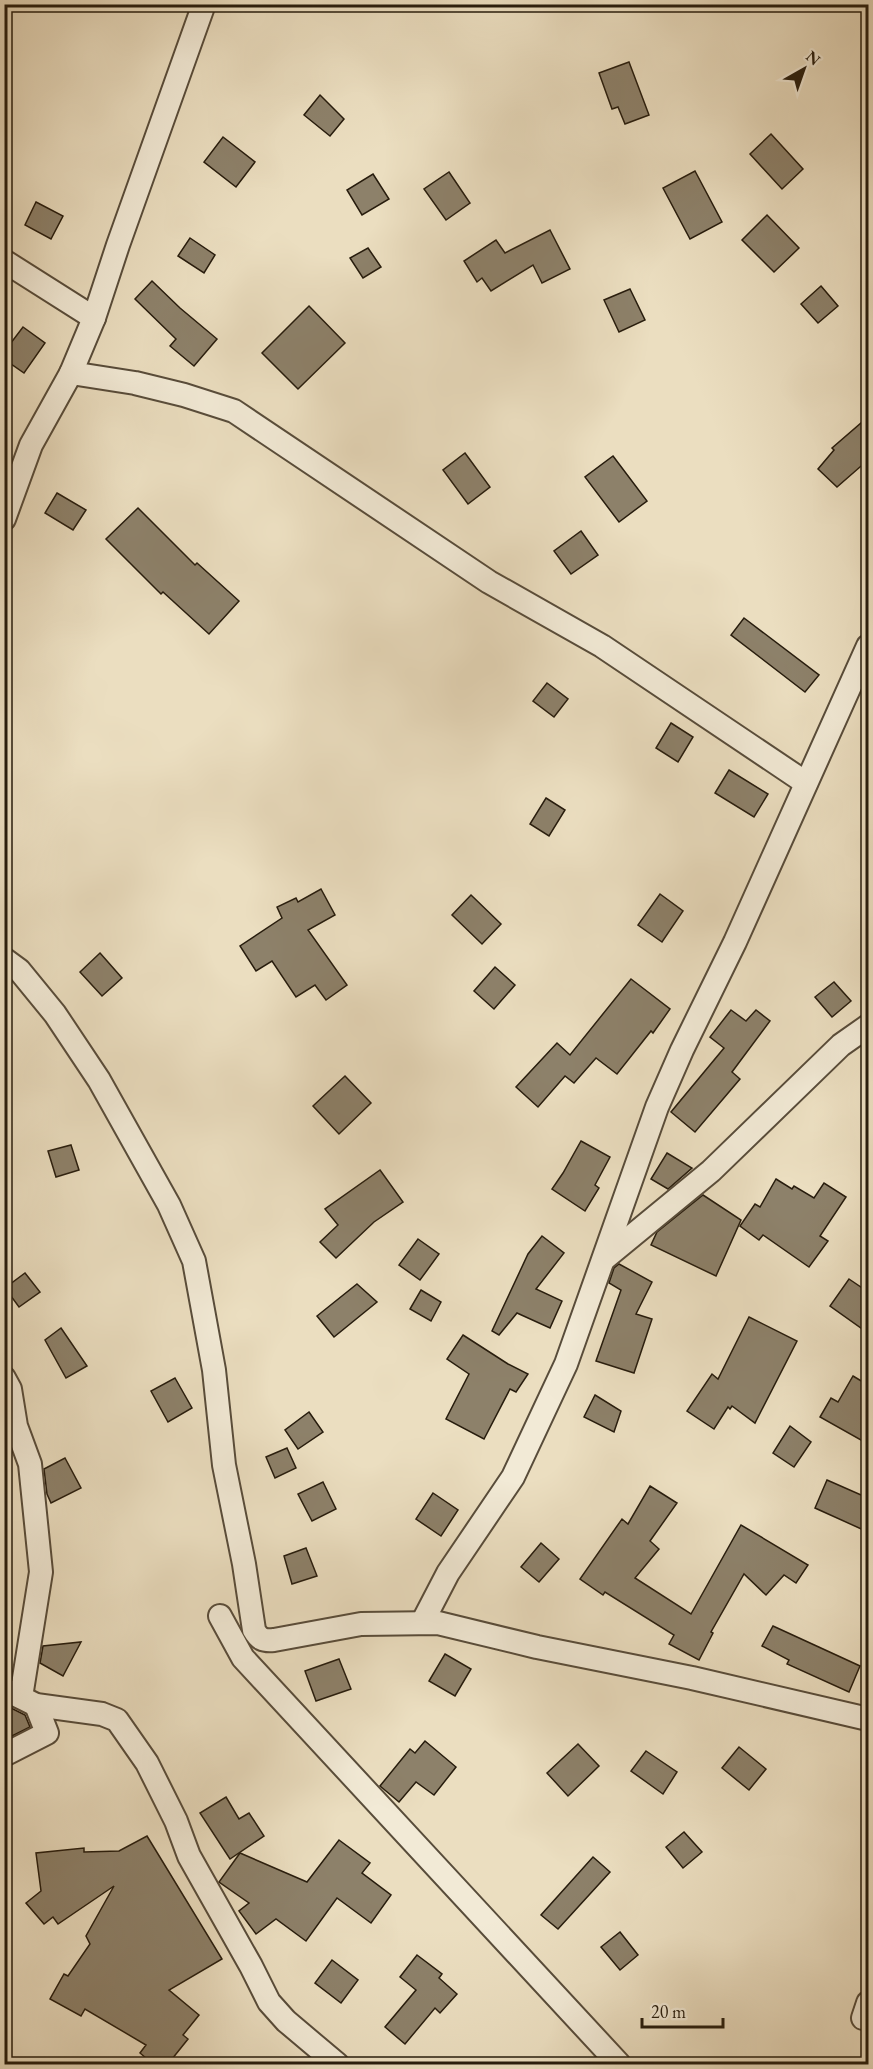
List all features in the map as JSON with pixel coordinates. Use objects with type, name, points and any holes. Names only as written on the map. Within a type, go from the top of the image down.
[{"type":"street","points":[[4,519],[31,446],[71,373],[94,318],[118,244],[204,4]]},
{"type":"street","points":[[4,261],[94,318]]},
{"type":"street","points":[[71,373],[135,383],[234,411],[489,582],[602,646],[806,783]]},
{"type":"street","points":[[422,1623],[448,1573],[513,1477],[566,1364],[657,1107],[735,942],[868,646]]},
{"type":"street","points":[[4,959],[19,970],[55,1014],[99,1080],[169,1205],[194,1261],[214,1370],[224,1466],[244,1564],[254,1630],[258,1638],[265,1641],[274,1640],[361,1624],[438,1623],[537,1647],[692,1678],[868,1719]]},
{"type":"street","points":[[603,1260],[711,1171],[842,1045],[868,1026]]},
{"type":"street","points":[[4,1378],[10,1389],[16,1426],[30,1464],[41,1572],[20,1697],[47,1733],[4,1755]]},
{"type":"street","points":[[220,1616],[243,1658],[619,2064]]},
{"type":"street","points":[[20,1697],[102,1714],[117,1720],[147,1763],[176,1821],[189,1856],[269,2002],[286,2020],[337,2064]]},
{"type":"building","points":[[629,62],[649,115],[625,124],[618,107],[612,109],[599,73]]},
{"type":"building","points":[[320,95],[344,119],[330,136],[304,115]]},
{"type":"building","points":[[771,134],[803,169],[782,189],[750,154]]},
{"type":"building","points":[[223,137],[255,162],[236,187],[204,162]]},
{"type":"building","points":[[695,171],[722,222],[690,239],[663,188]]},
{"type":"building","points":[[449,172],[470,203],[446,220],[424,189]]},
{"type":"building","points":[[373,174],[389,199],[362,215],[347,190]]},
{"type":"building","points":[[36,202],[63,216],[51,239],[25,225]]},
{"type":"building","points":[[767,215],[799,248],[774,272],[742,240]]},
{"type":"building","points":[[550,230],[570,269],[542,283],[533,265],[491,291],[482,278],[477,282],[464,261],[496,240],[505,253]]},
{"type":"building","points":[[190,238],[215,255],[204,273],[178,256]]},
{"type":"building","points":[[368,248],[381,267],[363,278],[350,258]]},
{"type":"building","points":[[152,281],[217,339],[194,366],[170,346],[176,339],[135,299]]},
{"type":"building","points":[[821,286],[838,306],[818,323],[801,304]]},
{"type":"building","points":[[630,289],[645,320],[619,332],[604,300]]},
{"type":"building","points":[[309,306],[345,343],[298,389],[262,353]]},
{"type":"building","points":[[23,327],[45,343],[24,373],[4,359],[4,352]]},
{"type":"building","points":[[868,417],[868,460],[837,487],[818,469],[834,450],[832,448]]},
{"type":"building","points":[[465,453],[490,487],[468,504],[443,470]]},
{"type":"building","points":[[613,456],[647,501],[619,522],[585,477]]},
{"type":"building","points":[[57,493],[86,510],[73,530],[45,513]]},
{"type":"building","points":[[138,508],[195,565],[197,563],[239,601],[209,634],[163,592],[161,594],[106,539]]},
{"type":"building","points":[[581,531],[598,555],[571,574],[554,551]]},
{"type":"building","points":[[744,618],[819,675],[805,692],[731,635]]},
{"type":"building","points":[[547,683],[568,699],[554,717],[533,701]]},
{"type":"building","points":[[671,723],[693,737],[678,762],[656,748]]},
{"type":"building","points":[[729,770],[768,794],[754,817],[715,793]]},
{"type":"building","points":[[546,798],[565,810],[549,836],[530,824]]},
{"type":"building","points":[[321,889],[335,915],[308,930],[347,985],[326,1000],[315,985],[296,997],[272,961],[256,971],[240,946],[282,918],[277,907],[296,898],[298,902]]},
{"type":"building","points":[[660,894],[683,911],[662,942],[638,925]]},
{"type":"building","points":[[471,895],[501,924],[482,944],[452,915]]},
{"type":"building","points":[[100,953],[122,978],[102,996],[80,972]]},
{"type":"building","points":[[495,967],[515,985],[494,1009],[474,991]]},
{"type":"building","points":[[631,979],[670,1009],[653,1033],[651,1031],[617,1074],[596,1058],[574,1083],[565,1076],[538,1107],[516,1087],[557,1043],[570,1055]]},
{"type":"building","points":[[834,982],[851,1001],[832,1017],[815,997]]},
{"type":"building","points":[[731,1010],[746,1021],[756,1010],[770,1021],[732,1072],[740,1079],[695,1132],[671,1112],[724,1048],[710,1037]]},
{"type":"building","points":[[345,1076],[371,1103],[339,1134],[313,1106]]},
{"type":"building","points":[[581,1141],[610,1157],[595,1185],[599,1188],[585,1211],[552,1189]]},
{"type":"building","points":[[71,1145],[79,1170],[56,1177],[48,1151]]},
{"type":"building","points":[[667,1153],[692,1168],[668,1189],[651,1179]]},
{"type":"building","points":[[380,1170],[403,1202],[374,1222],[336,1258],[320,1242],[338,1225],[325,1209]]},
{"type":"building","points":[[776,1179],[814,1198],[824,1183],[846,1197],[820,1236],[828,1241],[809,1267],[763,1235],[759,1240],[740,1226],[755,1204],[760,1207]]},
{"type":"building","points":[[703,1195],[741,1220],[716,1276],[651,1245],[657,1232]]},
{"type":"building","points":[[542,1236],[564,1253],[536,1289],[562,1301],[550,1328],[517,1313],[499,1335],[492,1331],[528,1254]]},
{"type":"building","points":[[418,1239],[439,1254],[420,1280],[399,1265]]},
{"type":"building","points":[[619,1264],[652,1282],[636,1314],[652,1319],[634,1373],[596,1361],[621,1290],[609,1283],[614,1268]]},
{"type":"building","points":[[25,1273],[40,1292],[19,1307],[5,1288]]},
{"type":"building","points":[[849,1279],[868,1292],[868,1333],[830,1306]]},
{"type":"building","points":[[357,1284],[377,1302],[334,1337],[317,1316]]},
{"type":"building","points":[[421,1290],[441,1302],[431,1321],[410,1309]]},
{"type":"building","points":[[749,1317],[797,1341],[755,1423],[732,1406],[730,1409],[728,1407],[714,1429],[687,1411],[712,1374],[718,1379]]},
{"type":"building","points":[[61,1328],[87,1366],[66,1378],[45,1340]]},
{"type":"building","points":[[463,1335],[528,1374],[516,1392],[510,1389],[484,1439],[446,1419],[469,1374],[447,1359]]},
{"type":"building","points":[[853,1376],[868,1385],[868,1444],[820,1417],[831,1398],[838,1402]]},
{"type":"building","points":[[175,1378],[192,1408],[168,1422],[151,1391]]},
{"type":"building","points":[[595,1395],[621,1411],[614,1432],[584,1417]]},
{"type":"building","points":[[309,1412],[323,1432],[298,1449],[285,1430]]},
{"type":"building","points":[[790,1426],[811,1442],[794,1467],[773,1453]]},
{"type":"building","points":[[287,1448],[296,1468],[275,1478],[266,1457]]},
{"type":"building","points":[[65,1458],[81,1488],[51,1503],[47,1494],[44,1469]]},
{"type":"building","points":[[827,1480],[868,1498],[868,1532],[815,1508]]},
{"type":"building","points":[[323,1482],[336,1509],[312,1521],[298,1494]]},
{"type":"building","points":[[650,1486],[677,1503],[650,1541],[659,1549],[635,1578],[691,1614],[741,1525],[808,1565],[796,1583],[784,1575],[766,1595],[744,1574],[711,1632],[713,1633],[699,1660],[669,1644],[674,1635],[605,1592],[603,1595],[580,1579],[622,1519],[628,1524]]},
{"type":"building","points":[[433,1493],[458,1510],[441,1536],[416,1519]]},
{"type":"building","points":[[541,1543],[559,1559],[539,1582],[521,1567]]},
{"type":"building","points":[[306,1548],[317,1576],[292,1584],[284,1556]]},
{"type":"building","points":[[773,1626],[860,1666],[849,1692],[787,1664],[789,1660],[762,1646]]},
{"type":"building","points":[[81,1642],[63,1676],[40,1663],[43,1646]]},
{"type":"building","points":[[445,1654],[471,1669],[455,1696],[429,1681]]},
{"type":"building","points":[[339,1659],[351,1689],[316,1701],[305,1671]]},
{"type":"building","points":[[11,1708],[25,1715],[30,1727],[4,1740],[4,1712]]},
{"type":"building","points":[[425,1741],[456,1767],[434,1795],[416,1782],[399,1802],[380,1786],[410,1749],[415,1753]]},
{"type":"building","points":[[578,1744],[599,1766],[568,1796],[547,1773]]},
{"type":"building","points":[[739,1747],[766,1769],[749,1790],[722,1768]]},
{"type":"building","points":[[646,1751],[677,1772],[663,1794],[631,1771]]},
{"type":"building","points":[[226,1797],[239,1819],[249,1813],[264,1836],[230,1859],[200,1813]]},
{"type":"building","points":[[684,1832],[702,1852],[683,1868],[666,1847]]},
{"type":"building","points":[[147,1836],[222,1959],[169,1990],[199,2015],[183,2035],[188,2039],[168,2064],[153,2064],[140,2053],[146,2045],[85,2009],[81,2016],[50,1999],[64,1974],[68,1976],[90,1944],[86,1936],[114,1886],[58,1924],[53,1917],[44,1924],[26,1903],[41,1891],[36,1853],[84,1848],[84,1852],[119,1851]]},
{"type":"building","points":[[339,1840],[370,1863],[362,1873],[391,1895],[371,1923],[337,1898],[306,1941],[276,1919],[256,1934],[239,1911],[249,1903],[219,1882],[240,1853],[307,1882]]},
{"type":"building","points":[[593,1857],[610,1872],[558,1929],[541,1915]]},
{"type":"building","points":[[620,1932],[638,1955],[620,1970],[601,1947]]},
{"type":"building","points":[[417,1955],[442,1974],[439,1978],[457,1994],[440,2013],[435,2008],[405,2044],[385,2027],[416,1990],[400,1977]]},
{"type":"building","points":[[332,1960],[358,1980],[341,2003],[315,1983]]}]
